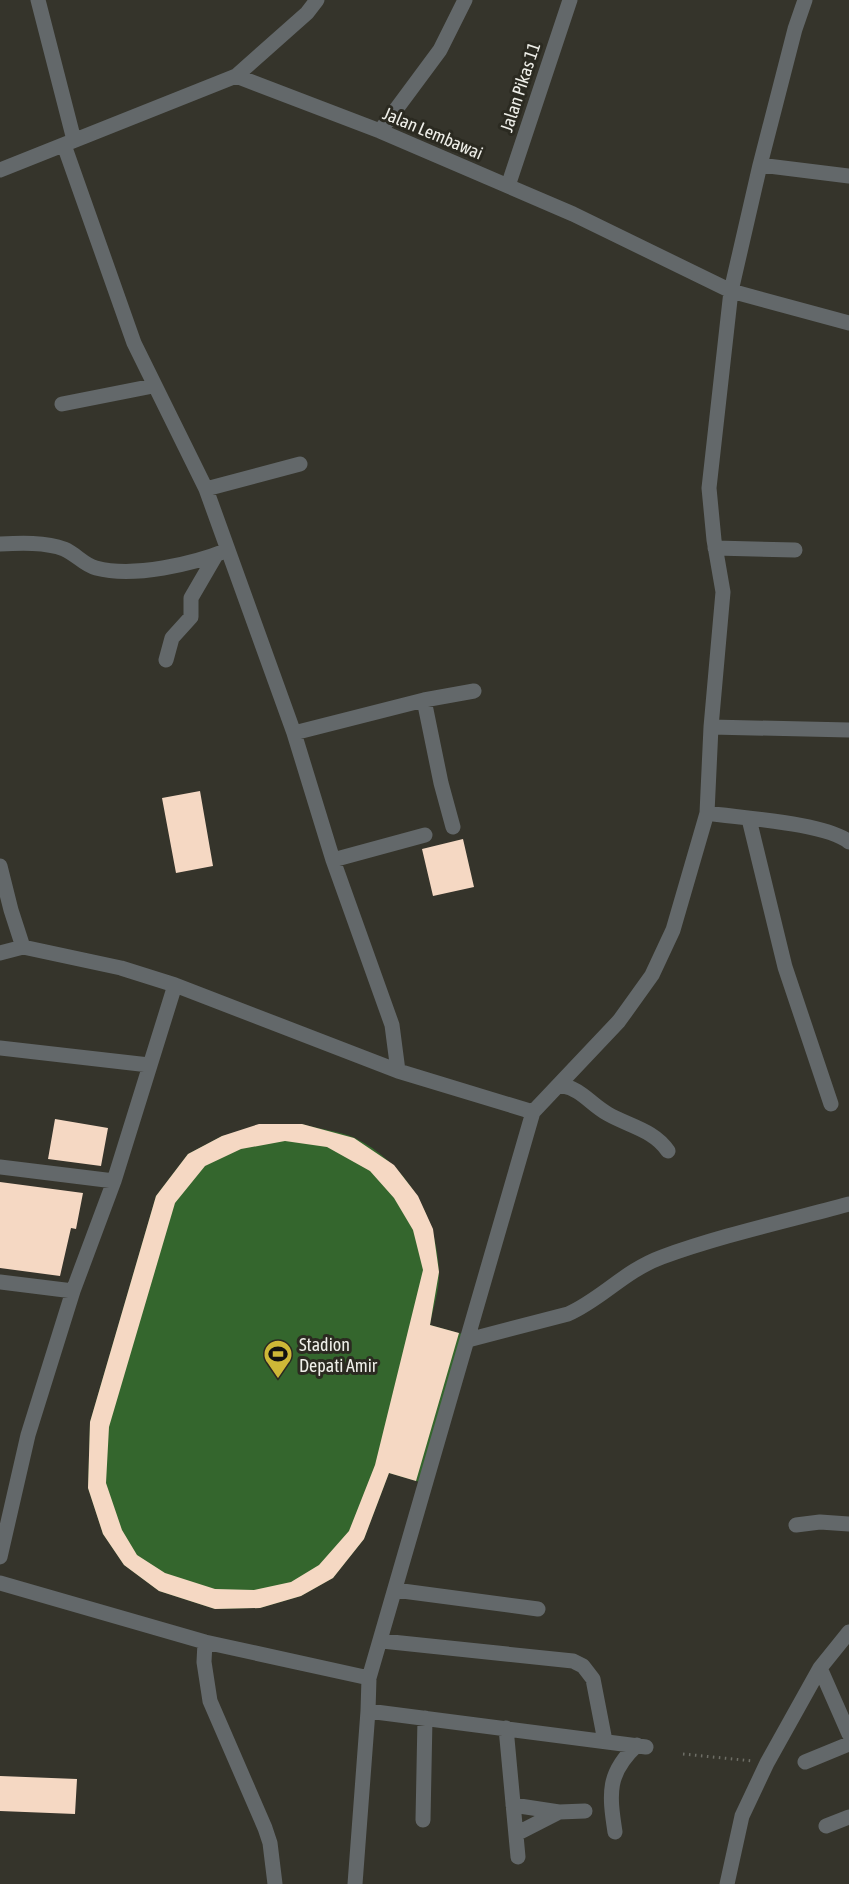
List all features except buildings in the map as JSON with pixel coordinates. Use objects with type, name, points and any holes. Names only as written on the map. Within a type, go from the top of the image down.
[{"type":"street","points":[[39,0],[69,142],[102,255],[153,386],[206,489],[222,552],[294,733],[333,860],[392,1025],[398,1071]]},
{"type":"street","points":[[0,170],[236,76],[307,13],[317,0]]},
{"type":"street","points":[[380,131],[440,51],[465,0]]},
{"type":"street","name":"Jalan Pikas 11","points":[[508,186],[570,0]]},
{"type":"street","points":[[355,1884],[369,1678],[382,1641],[533,1112],[619,1021],[652,975],[674,930],[707,813],[711,727],[723,592],[715,548],[709,488],[731,291],[759,165],[795,29],[805,0]]},
{"type":"street","name":"Jalan Lembawai","points":[[236,76],[380,131],[573,214],[731,291],[849,323]]},
{"type":"street","points":[[759,165],[849,176]]},
{"type":"street","points":[[62,404],[153,386]]},
{"type":"street","points":[[206,489],[300,464]]},
{"type":"street","points":[[0,544],[21,543],[63,549],[96,568],[156,568],[184,565],[222,552]]},
{"type":"street","points":[[715,548],[795,550]]},
{"type":"street","points":[[166,660],[172,638],[190,617],[190,603],[194,591],[222,552]]},
{"type":"street","points":[[294,733],[424,700],[474,691]]},
{"type":"street","points":[[424,700],[438,772],[453,827]]},
{"type":"street","points":[[711,727],[849,730]]},
{"type":"street","points":[[707,813],[812,828],[842,836],[849,842]]},
{"type":"street","points":[[748,819],[786,967],[831,1104]]},
{"type":"street","points":[[333,860],[425,835]]},
{"type":"street","points":[[0,866],[10,910],[23,947]]},
{"type":"street","points":[[0,953],[23,947],[122,968],[175,985],[398,1071],[533,1112]]},
{"type":"street","points":[[0,1557],[28,1435],[73,1291],[114,1181],[175,985]]},
{"type":"street","points":[[0,1048],[149,1065]]},
{"type":"street","points":[[560,1085],[577,1089],[605,1113],[653,1135],[668,1151]]},
{"type":"street","points":[[0,1167],[114,1181]]},
{"type":"street","points":[[468,1340],[580,1309],[630,1272],[662,1257],[849,1204]]},
{"type":"street","points":[[0,1282],[73,1291]]},
{"type":"street","points":[[796,1525],[820,1522],[849,1524]]},
{"type":"street","points":[[0,1583],[205,1642],[369,1678]]},
{"type":"street","points":[[395,1590],[538,1609]]},
{"type":"street","points":[[727,1884],[742,1816],[767,1763],[820,1668],[849,1632]]},
{"type":"street","points":[[382,1641],[573,1661],[583,1666],[593,1679],[605,1741]]},
{"type":"street","points":[[205,1642],[204,1662],[210,1701],[265,1828],[270,1843],[275,1884]]},
{"type":"street","points":[[820,1668],[849,1734]]},
{"type":"street","points":[[368,1711],[642,1746],[617,1767],[612,1781],[610,1794],[615,1832]]},
{"type":"street","points":[[423,1820],[425,1718]]},
{"type":"street","points":[[506,1728],[518,1857]]},
{"type":"street","points":[[805,1762],[849,1744]]},
{"type":"street","points":[[513,1805],[559,1812],[585,1811]]},
{"type":"street","points":[[516,1834],[559,1812]]},
{"type":"street","points":[[826,1826],[849,1816]]},
{"type":"path","points":[[683,1754],[767,1763]]},
{"type":"green space","name":"Stadion Depati Amir","points":[[302,1124],[355,1138],[389,1161],[403,1176],[425,1211],[437,1250],[438,1284],[430,1325],[466,1335],[423,1483],[389,1473],[364,1539],[333,1578],[301,1596],[260,1608],[215,1609],[159,1591],[124,1565],[103,1534],[88,1488],[90,1422],[156,1196],[188,1154],[222,1136]]},
{"type":"place","name":"Stadion Depati Amir","points":[[278,1380]]}]
